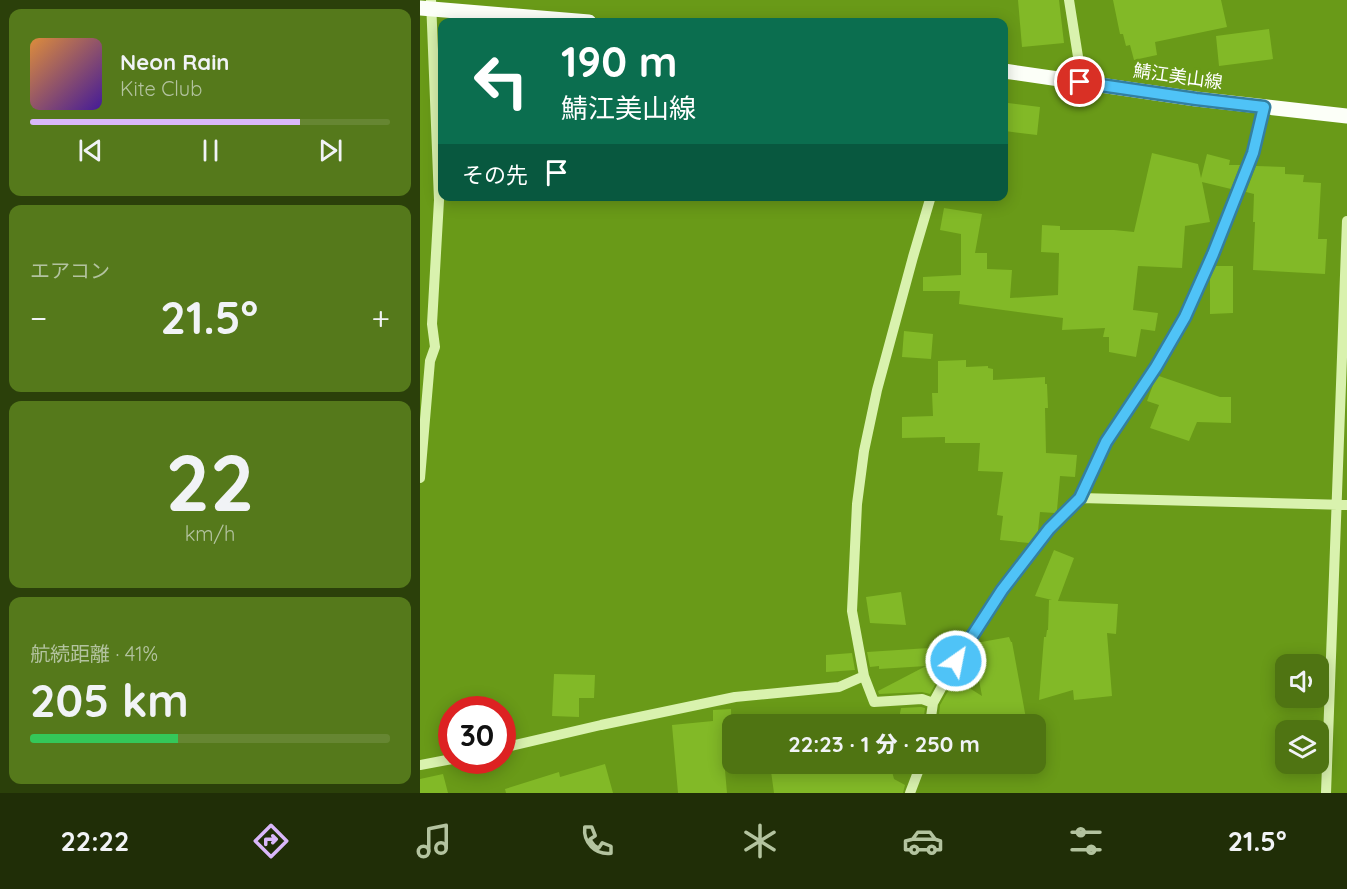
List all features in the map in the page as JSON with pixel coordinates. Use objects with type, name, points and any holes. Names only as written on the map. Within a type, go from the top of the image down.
[{"type":"main road","points":[[427,6],[548,18]]},
{"type":"main road","name":"鯖江美山線","points":[[1008,72],[1196,99],[1347,116]]},
{"type":"street","points":[[1069,0],[1080,82]]},
{"type":"street","points":[[427,6],[438,184]]},
{"type":"street","points":[[931,714],[933,703],[956,661],[1002,590],[1049,529],[1080,498],[1106,442],[1156,367],[1185,317],[1253,153],[1264,107]]},
{"type":"street","points":[[420,478],[430,361],[435,347],[432,324],[439,201]]},
{"type":"street","points":[[929,201],[912,257],[877,390],[864,451],[856,504],[852,611],[864,676],[874,702],[922,699],[933,703]]},
{"type":"street","points":[[1326,793],[1341,505],[1347,221]]},
{"type":"street","points":[[1080,498],[1341,505]]},
{"type":"street","points":[[516,745],[735,697],[839,687],[864,676]]},
{"type":"street","points":[[420,765],[438,762]]},
{"type":"street","points":[[910,793],[917,774]]},
{"type":"building","points":[[1018,0],[1059,0],[1064,43],[1022,47]]},
{"type":"building","points":[[1113,0],[1221,0],[1227,27],[1155,42],[1157,55],[1134,60],[1130,45],[1126,46],[1123,34],[1120,34]]},
{"type":"building","points":[[1269,29],[1273,59],[1219,66],[1216,36]]},
{"type":"building","points":[[1008,103],[1040,107],[1037,135],[1008,131]]},
{"type":"building","points":[[1152,153],[1198,164],[1201,178],[1207,154],[1230,160],[1229,165],[1240,165],[1231,189],[1202,182],[1210,222],[1185,226],[1182,268],[1138,266],[1133,310],[1158,313],[1155,331],[1141,329],[1136,357],[1109,352],[1109,337],[1103,337],[1105,328],[1062,330],[1063,318],[959,304],[960,291],[923,291],[923,277],[961,275],[961,234],[940,230],[944,208],[982,214],[975,253],[987,253],[987,269],[1012,270],[1010,298],[1058,295],[1059,253],[1041,252],[1042,225],[1060,226],[1060,230],[1134,232]]},
{"type":"building","points":[[1256,166],[1285,167],[1285,174],[1304,175],[1303,182],[1321,183],[1318,239],[1327,239],[1325,274],[1253,270],[1254,194],[1246,192]]},
{"type":"building","points":[[1216,266],[1233,266],[1233,313],[1210,314],[1210,278]]},
{"type":"building","points":[[904,331],[933,334],[931,359],[902,357]]},
{"type":"building","points":[[966,360],[966,367],[988,366],[993,369],[993,380],[1045,377],[1048,408],[1045,408],[1046,453],[1077,455],[1075,477],[1060,476],[1057,510],[1055,513],[1040,512],[1038,531],[1029,543],[1000,540],[1003,516],[997,515],[1003,472],[978,471],[980,443],[945,443],[945,437],[902,438],[902,417],[933,416],[932,393],[938,393],[938,361]]},
{"type":"building","points":[[1159,376],[1220,397],[1231,397],[1231,423],[1197,422],[1189,441],[1150,428],[1159,405],[1147,401]]},
{"type":"building","points":[[1054,550],[1074,558],[1058,601],[1118,604],[1116,634],[1107,633],[1112,696],[1074,700],[1073,690],[1039,700],[1044,637],[1048,630],[1049,600],[1052,600],[1035,596]]},
{"type":"building","points":[[901,592],[906,625],[870,623],[866,597]]},
{"type":"building","points":[[1009,637],[1012,642],[1025,714],[939,714],[940,705],[955,679],[982,696],[973,648],[976,643]]},
{"type":"building","points":[[929,648],[931,665],[942,672],[930,694],[922,692],[879,694],[878,691],[926,666],[879,669],[879,666],[870,667],[867,652]]},
{"type":"building","points":[[852,653],[855,670],[826,672],[826,655]]},
{"type":"building","points":[[554,674],[595,675],[594,698],[579,698],[579,717],[552,716]]},
{"type":"building","points":[[901,708],[925,708],[924,714],[900,714]]},
{"type":"building","points":[[731,709],[731,714],[722,714],[722,774],[725,774],[727,793],[678,793],[672,725],[713,721],[713,710]]},
{"type":"building","points":[[605,764],[613,793],[506,793],[505,789],[559,772],[560,777]]},
{"type":"building","points":[[443,774],[448,793],[420,793],[420,779]]},
{"type":"building","points":[[771,774],[893,774],[894,779],[905,785],[903,793],[774,793]]},
{"type":"route","points":[[956,661],[1002,590],[1049,529],[1080,498],[1106,442],[1156,367],[1185,317],[1253,153],[1264,107],[1080,82]]}]
